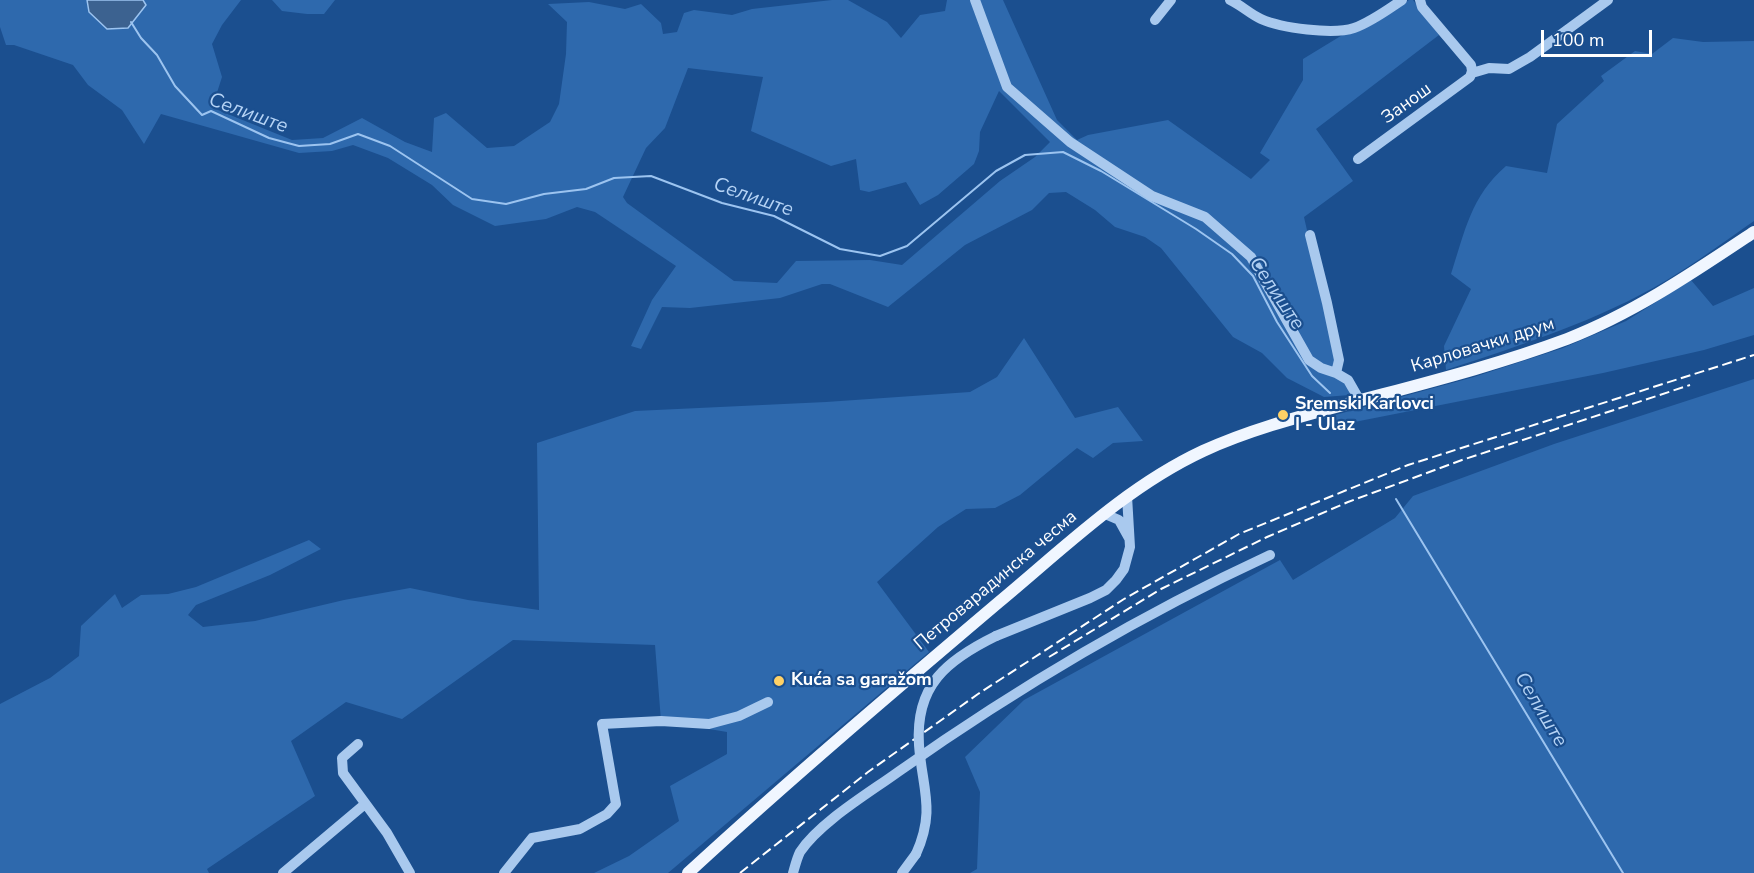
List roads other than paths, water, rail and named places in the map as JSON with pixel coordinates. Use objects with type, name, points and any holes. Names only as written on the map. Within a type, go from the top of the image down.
[{"type":"main road","name":"Карловачки друм","points":[[1204,451],[1263,428],[1472,370],[1563,340],[1603,324],[1654,297],[1754,232]]},
{"type":"main road","name":"Петроварадинска чесма","points":[[688,873],[823,753],[1127,496],[1155,476],[1204,451]]},
{"type":"street","points":[[975,0],[1007,87],[1070,142],[1152,196],[1205,217],[1251,257],[1309,360],[1348,380],[1360,401]]},
{"type":"street","points":[[1155,20],[1171,0]]},
{"type":"street","points":[[1230,0],[1247,12],[1278,25],[1336,30],[1356,27],[1402,0]]},
{"type":"street","points":[[1420,0],[1422,7],[1471,65],[1472,73],[1489,68],[1509,69],[1530,57],[1608,0]]},
{"type":"street","name":"Занош","points":[[1358,159],[1467,81],[1472,73]]},
{"type":"street","points":[[1310,236],[1339,360],[1336,373]]},
{"type":"street","points":[[902,873],[916,854],[928,812],[919,735],[929,687],[939,673],[954,659],[996,636],[1106,590],[1124,569],[1128,557],[1130,539],[1127,496]]},
{"type":"street","points":[[1105,514],[1119,520],[1130,539]]},
{"type":"street","points":[[793,873],[800,853],[818,832],[856,802],[1007,697],[1120,631],[1270,555]]},
{"type":"street","points":[[504,873],[532,838],[580,829],[607,814],[616,804],[602,724],[662,721],[709,724],[739,716],[768,702]]},
{"type":"street","points":[[358,744],[342,758],[343,773],[387,833],[410,873]]},
{"type":"street","points":[[283,873],[365,804]]},
{"type":"waterway","name":"Селиште","points":[[131,22],[141,38],[157,55],[175,86],[202,115],[211,111],[269,138],[299,146],[330,144],[358,134],[390,146],[472,199],[506,204],[544,194],[586,189],[614,178],[651,176],[722,203],[774,216],[840,249],[880,256],[907,246],[996,171],[1025,155],[1063,152],[1101,171],[1196,229],[1232,254],[1253,276],[1277,322],[1312,376],[1330,393]]},
{"type":"waterway","name":"Селиште","points":[[1396,499],[1623,873]]},
{"type":"railway","points":[[740,873],[868,772],[978,694],[1124,599],[1239,534],[1408,465],[1754,355]]},
{"type":"railway","points":[[1049,657],[1161,589],[1267,537],[1348,502],[1462,460],[1690,385]]},
{"type":"place","name":"Sremski Karlovci I - Ulaz","points":[[1283,415]]},
{"type":"place","name":"Kuća sa garažom","points":[[779,681]]}]
